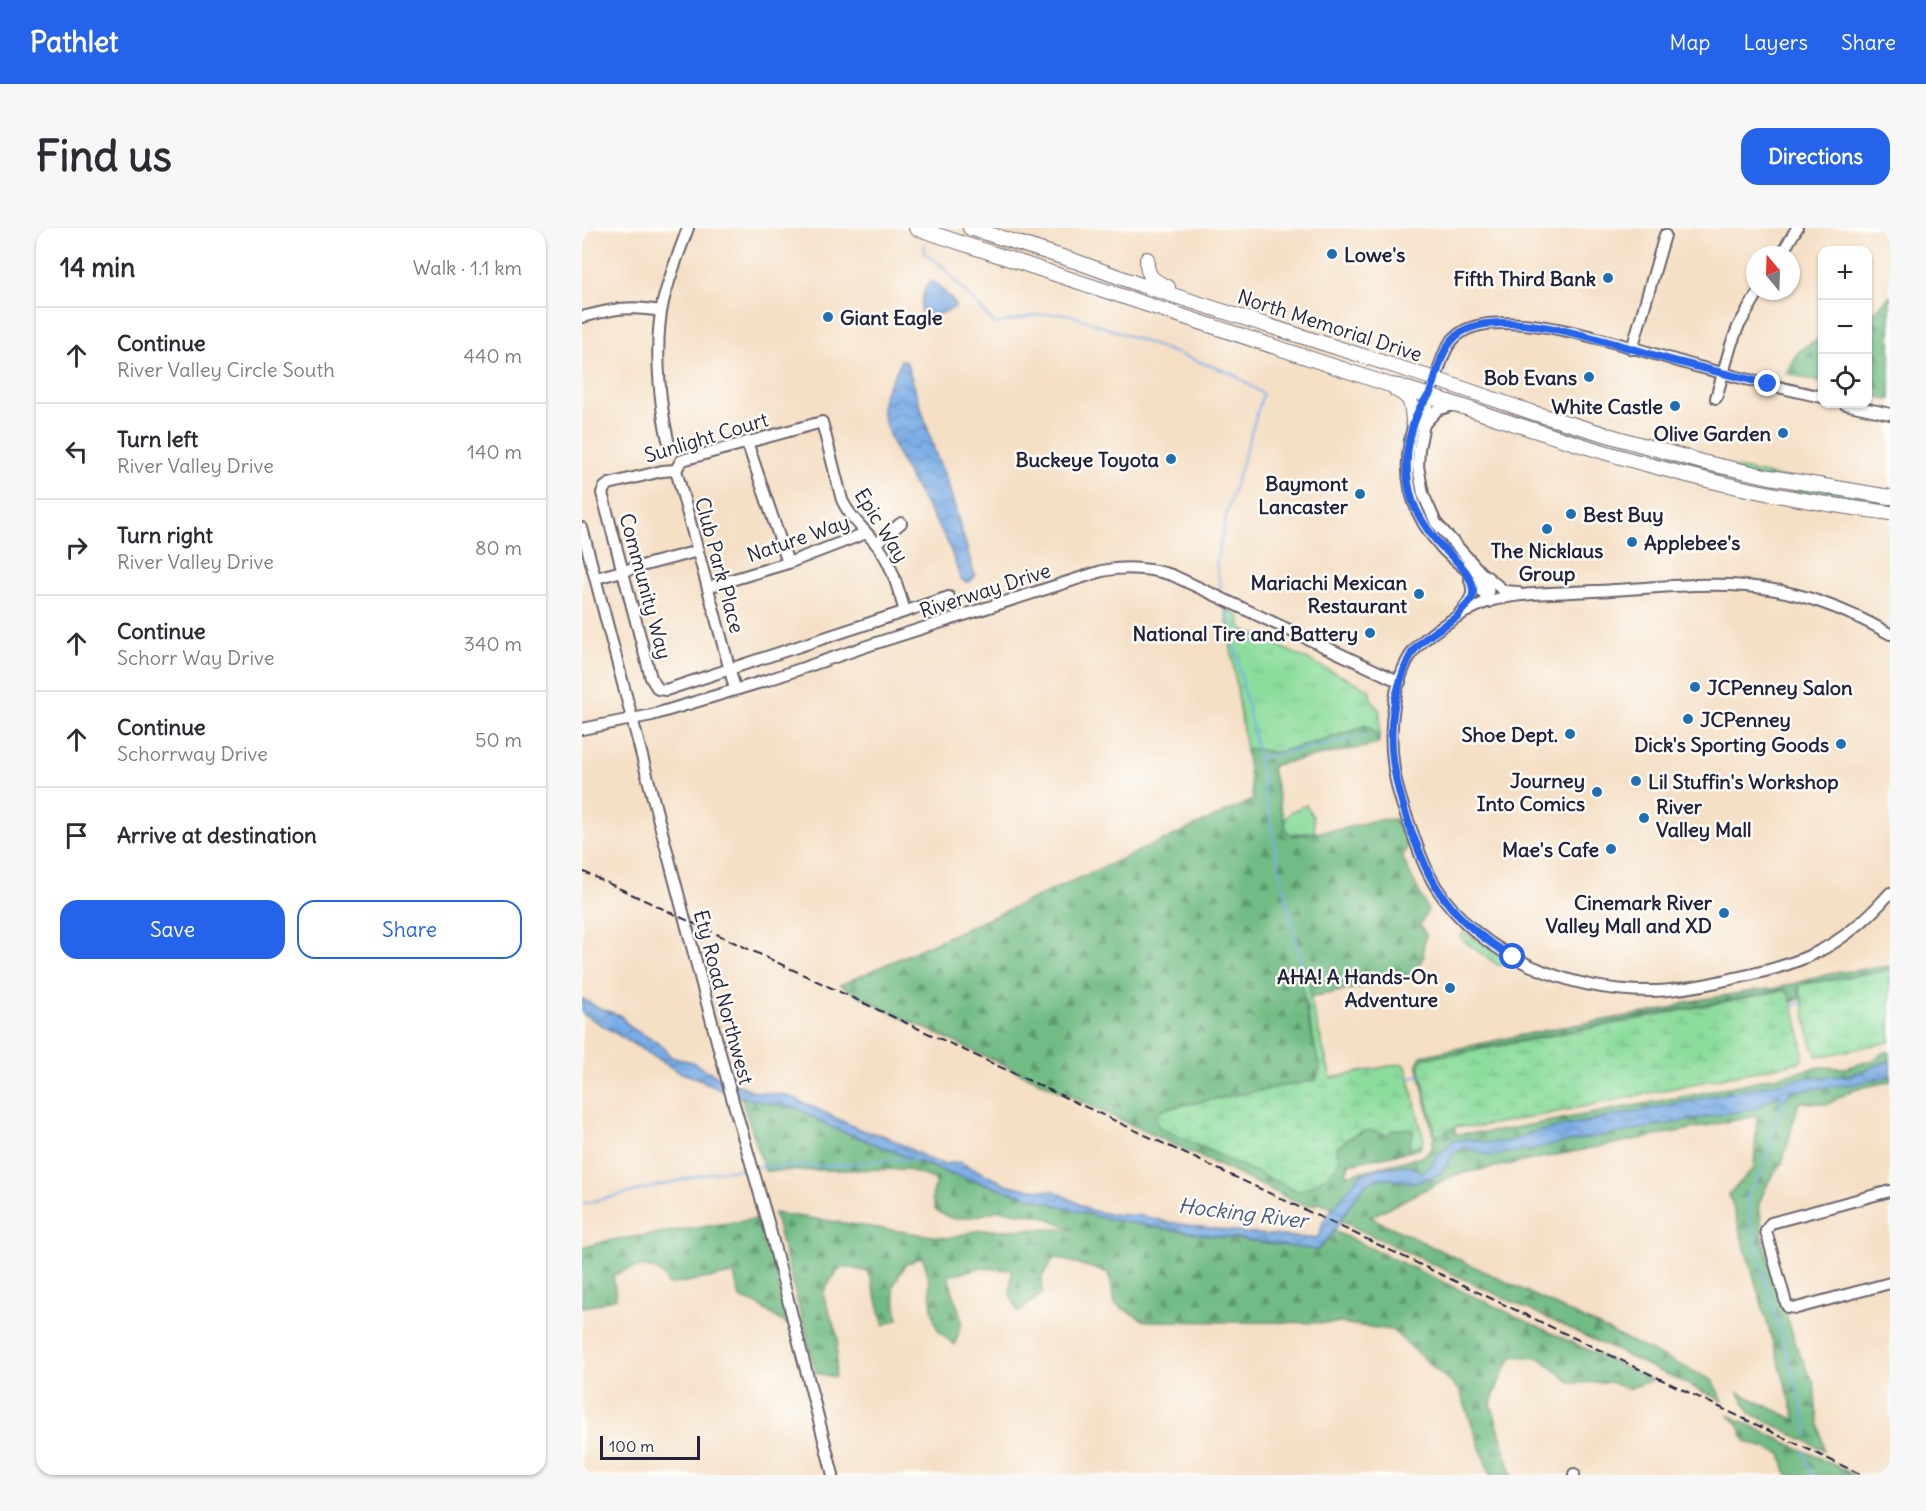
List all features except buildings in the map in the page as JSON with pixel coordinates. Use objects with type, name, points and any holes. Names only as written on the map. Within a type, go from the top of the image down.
[{"type":"main road","name":"North Memorial Drive","points":[[916,228],[1390,385],[1429,395],[1611,454],[1688,476],[1796,499],[1890,513]]},
{"type":"main road","name":"North Memorial Drive","points":[[970,228],[1435,378],[1534,413],[1702,462],[1770,477],[1890,497]]},
{"type":"main road","points":[[1147,259],[1148,273],[1156,283],[1224,306],[1250,320]]},
{"type":"main road","points":[[1025,263],[1040,264],[1129,290],[1141,285]]},
{"type":"main road","name":"North Memorial Drive","points":[[1390,385],[1407,396],[1419,423]]},
{"type":"street","points":[[668,440],[662,415],[658,370],[661,311],[671,273],[688,228]]},
{"type":"street","points":[[1786,246],[1797,228]]},
{"type":"street","points":[[1632,349],[1665,235]]},
{"type":"street","points":[[1716,399],[1739,323],[1753,300]]},
{"type":"street","points":[[582,317],[622,307],[661,311]]},
{"type":"street","points":[[1529,595],[1522,591],[1504,591],[1480,571],[1436,523],[1425,501],[1418,466],[1422,404],[1429,395],[1442,357],[1459,333],[1480,324],[1508,324],[1568,331],[1723,374],[1818,397]]},
{"type":"street","points":[[1456,404],[1437,410],[1419,423],[1407,459],[1407,473],[1413,501],[1433,537],[1470,580],[1473,593],[1470,602],[1458,616]]},
{"type":"street","points":[[1863,408],[1890,414]]},
{"type":"street","name":"Sunlight Court","points":[[603,490],[615,482],[676,470],[681,461],[686,459],[822,422]]},
{"type":"street","name":"Epic Way","points":[[822,422],[842,500],[847,511],[889,561],[905,611]]},
{"type":"street","points":[[747,442],[788,563]]},
{"type":"street","name":"Club Park Place","points":[[676,470],[735,689]]},
{"type":"street","name":"Community Way","points":[[603,490],[651,678],[658,689],[666,690],[730,669]]},
{"type":"street","points":[[876,544],[901,523]]},
{"type":"street","name":"Ety Road Northwest","points":[[582,528],[729,1088],[768,1222],[833,1475]]},
{"type":"street","name":"Nature Way","points":[[708,587],[788,563],[866,533]]},
{"type":"street","points":[[596,578],[698,551]]},
{"type":"street","name":"Riverway Drive","points":[[582,729],[632,719],[735,689],[1102,571],[1118,568],[1147,569],[1172,575],[1400,682]]},
{"type":"street","points":[[1463,570],[1474,578],[1489,602]]},
{"type":"street","points":[[1480,571],[1486,582],[1489,602]]},
{"type":"street","points":[[1890,634],[1849,614],[1808,598],[1772,589],[1746,586],[1674,586],[1529,595],[1489,602],[1458,616],[1415,649],[1404,669],[1393,708],[1390,729],[1393,766],[1401,798],[1425,865],[1443,898],[1467,924],[1498,948],[1533,967],[1573,980],[1629,990],[1669,990],[1724,981],[1775,969],[1816,954],[1861,924],[1890,893]]},
{"type":"street","points":[[730,669],[949,597]]},
{"type":"street","points":[[1890,1191],[1771,1223],[1767,1228],[1767,1238],[1786,1304],[1792,1308],[1890,1282]]},
{"type":"green space","points":[[1890,296],[1890,400],[1872,395],[1872,312]]},
{"type":"green space","points":[[1818,340],[1818,382],[1786,373],[1800,351]]},
{"type":"green space","points":[[1527,418],[1607,440],[1890,501],[1890,505],[1788,491],[1667,465],[1526,422]]},
{"type":"green space","points":[[1225,608],[1239,616],[1241,628],[1369,689],[1371,699],[1380,712],[1379,742],[1377,736],[1361,728],[1281,752],[1246,750]]},
{"type":"green space","points":[[1365,725],[1375,732],[1378,744],[1273,765],[1286,831],[1294,836],[1341,829],[1376,820],[1395,819],[1408,845],[1402,857],[1428,910],[1420,925],[1426,935],[1424,956],[1414,972],[1398,980],[1310,997],[1309,977],[1303,998],[1320,1070],[1316,1080],[1163,1109],[1156,1115],[1160,1128],[1297,1191],[1340,1159],[1335,1148],[1346,1138],[1361,1133],[1367,1128],[1391,1130],[1409,1128],[1414,1132],[1409,1144],[1410,1148],[1422,1144],[1420,1149],[1349,1164],[1346,1175],[1421,1157],[1431,1150],[1434,1137],[1417,1063],[1421,1056],[1557,1028],[1669,1009],[1687,1002],[1773,989],[1834,973],[1890,966],[1890,970],[1805,983],[1798,988],[1801,999],[1791,1002],[1786,990],[1781,990],[1461,1052],[1440,1064],[1436,1108],[1455,1127],[1455,1134],[1498,1131],[1697,1094],[1820,1067],[1846,1068],[1890,1052],[1890,1082],[1854,1089],[1828,1104],[1799,1102],[1782,1164],[1770,1179],[1759,1203],[1764,1244],[1798,1351],[1814,1383],[1824,1450],[1750,1413],[1739,1393],[1796,1420],[1729,1194],[1754,1168],[1757,1116],[1454,1175],[1370,1217],[1712,1380],[1723,1401],[1343,1222],[1330,1207],[1320,1202],[1314,1205],[1301,1204],[886,1010],[840,985],[1253,800],[1246,750],[1256,749],[1277,753],[1351,732]]},
{"type":"green space","points":[[1306,805],[1313,817],[1315,832],[1290,834],[1285,826],[1285,818],[1291,812]]},
{"type":"green space","points":[[1463,933],[1497,954],[1504,960],[1505,965],[1498,965],[1465,942],[1461,937]]},
{"type":"green space","points":[[1890,970],[1890,1042],[1817,1057],[1811,1042],[1799,985]]},
{"type":"green space","points":[[1300,977],[1309,977],[1310,997],[1331,1078],[1394,1065],[1406,1066],[1424,1140],[1422,1144],[1410,1148],[1409,1144],[1414,1132],[1409,1128],[1392,1130],[1388,1135],[1373,1130],[1360,1132],[1336,1148],[1340,1159],[1328,1174],[1297,1191],[1160,1128],[1156,1122],[1156,1115],[1163,1109],[1316,1080],[1320,1070]]},
{"type":"green space","points":[[1786,990],[1800,1033],[1803,1059],[1799,1062],[1533,1117],[1475,1127],[1457,1126],[1436,1136],[1420,1070],[1420,1063],[1426,1058],[1468,1052]]},
{"type":"green space","points":[[741,1097],[799,1109],[829,1126],[950,1174],[1098,1217],[1318,1250],[1334,1231],[1652,1380],[1628,1389],[1610,1382],[1571,1383],[1540,1358],[1513,1356],[1503,1372],[1491,1403],[1512,1475],[1490,1475],[1460,1391],[1392,1330],[1339,1323],[1145,1321],[1115,1304],[1109,1273],[1054,1257],[1042,1277],[1042,1294],[1018,1312],[1010,1294],[1012,1270],[978,1268],[948,1276],[962,1321],[955,1345],[942,1335],[934,1320],[928,1274],[922,1257],[906,1264],[893,1286],[898,1319],[884,1325],[869,1272],[842,1266],[823,1294],[838,1338],[835,1377],[816,1373],[774,1213],[947,1238],[980,1230],[1073,1229],[1042,1216],[1000,1210],[953,1219],[936,1211],[932,1198],[936,1180],[907,1169],[765,1171]]},
{"type":"green space","points":[[762,1218],[789,1326],[758,1305],[740,1298],[734,1274],[668,1285],[658,1271],[652,1268],[636,1268],[613,1275],[616,1298],[582,1307],[582,1248],[606,1241]]},
{"type":"green space","points":[[1728,1415],[1855,1475],[1787,1475],[1781,1454],[1745,1441],[1738,1424]]},
{"type":"water","points":[[929,282],[935,283],[954,302],[955,307],[939,314],[922,314],[922,298]]},
{"type":"water","points":[[901,360],[906,361],[936,455],[947,481],[975,576],[970,582],[965,582],[960,578],[946,539],[898,455],[884,420],[883,400]]},
{"type":"water","points":[[582,999],[601,1009],[620,1015],[630,1027],[660,1044],[671,1057],[692,1062],[717,1076],[756,1092],[785,1095],[796,1099],[861,1130],[885,1136],[931,1160],[944,1164],[959,1162],[1006,1184],[1022,1188],[1055,1191],[1090,1210],[1109,1214],[1144,1216],[1167,1222],[1247,1233],[1309,1238],[1318,1237],[1323,1221],[1360,1175],[1379,1168],[1408,1165],[1422,1172],[1431,1167],[1437,1155],[1454,1140],[1471,1139],[1488,1143],[1513,1141],[1530,1133],[1803,1078],[1848,1075],[1890,1061],[1890,1076],[1854,1084],[1791,1091],[1782,1104],[1779,1094],[1756,1108],[1490,1156],[1464,1147],[1452,1155],[1441,1173],[1416,1183],[1383,1178],[1367,1183],[1318,1250],[1098,1217],[950,1174],[829,1126],[799,1109],[741,1097],[679,1072],[582,1013]]},
{"type":"waterway","points":[[925,244],[924,253],[940,264],[995,324],[1042,315],[1071,315],[1233,374],[1263,394],[1227,512],[1216,564],[1221,588]]},
{"type":"waterway","points":[[1226,604],[1276,853],[1304,976]]},
{"type":"waterway","points":[[1259,758],[1371,735]]},
{"type":"waterway","points":[[1792,1006],[1803,1003]]},
{"type":"waterway","points":[[1410,1078],[1421,1075]]},
{"type":"waterway","points":[[1783,1101],[1772,1134],[1765,1168],[1747,1195],[1759,1256],[1809,1436]]},
{"type":"waterway","points":[[755,1167],[823,1166],[901,1159],[916,1160]]},
{"type":"waterway","points":[[582,1204],[715,1172],[749,1168]]},
{"type":"waterway","points":[[1805,1452],[1812,1475]]},
{"type":"railway","points":[[582,871],[1316,1215],[1862,1475]]},
{"type":"place","name":"Lowe's","points":[[1332,254]]},
{"type":"place","name":"Fifth Third Bank","points":[[1608,278]]},
{"type":"place","name":"Giant Eagle","points":[[828,317]]},
{"type":"place","name":"Bob Evans","points":[[1589,377]]},
{"type":"place","name":"White Castle","points":[[1675,406]]},
{"type":"place","name":"Olive Garden","points":[[1783,433]]},
{"type":"place","name":"Buckeye Toyota","points":[[1171,459]]},
{"type":"place","name":"Baymont Lancaster","points":[[1360,494]]},
{"type":"place","name":"Best Buy","points":[[1571,514]]},
{"type":"place","name":"The Nicklaus Group","points":[[1547,529]]},
{"type":"place","name":"Applebee's","points":[[1632,542]]},
{"type":"place","name":"Mariachi Mexican Restaurant","points":[[1419,594]]},
{"type":"place","name":"National Tire and Battery","points":[[1370,633]]},
{"type":"place","name":"JCPenney Salon","points":[[1695,687]]},
{"type":"place","name":"JCPenney","points":[[1688,719]]},
{"type":"place","name":"Shoe Dept.","points":[[1570,734]]},
{"type":"place","name":"Dick's Sporting Goods","points":[[1841,744]]},
{"type":"place","name":"Lil Stuffin's Workshop","points":[[1636,781]]},
{"type":"place","name":"Journey Into Comics","points":[[1597,792]]},
{"type":"place","name":"River Valley Mall","points":[[1644,818]]},
{"type":"place","name":"Mae's Cafe","points":[[1611,849]]},
{"type":"place","name":"Cinemark River Valley Mall and XD","points":[[1724,913]]},
{"type":"place","name":"AHA! A Hands-On Adventure","points":[[1450,988]]},
{"type":"route","points":[[1513,957],[1474,931],[1447,903],[1435,885],[1418,850],[1394,770],[1390,729],[1393,708],[1404,669],[1418,646],[1458,616],[1470,602],[1473,593],[1470,580],[1433,537],[1413,501],[1407,473],[1408,446],[1413,422],[1429,395],[1442,357],[1453,340],[1468,328],[1493,322],[1587,335],[1768,384]]},
{"type":"water label","name":"Hocking River","points":[[1243,1213]]}]
